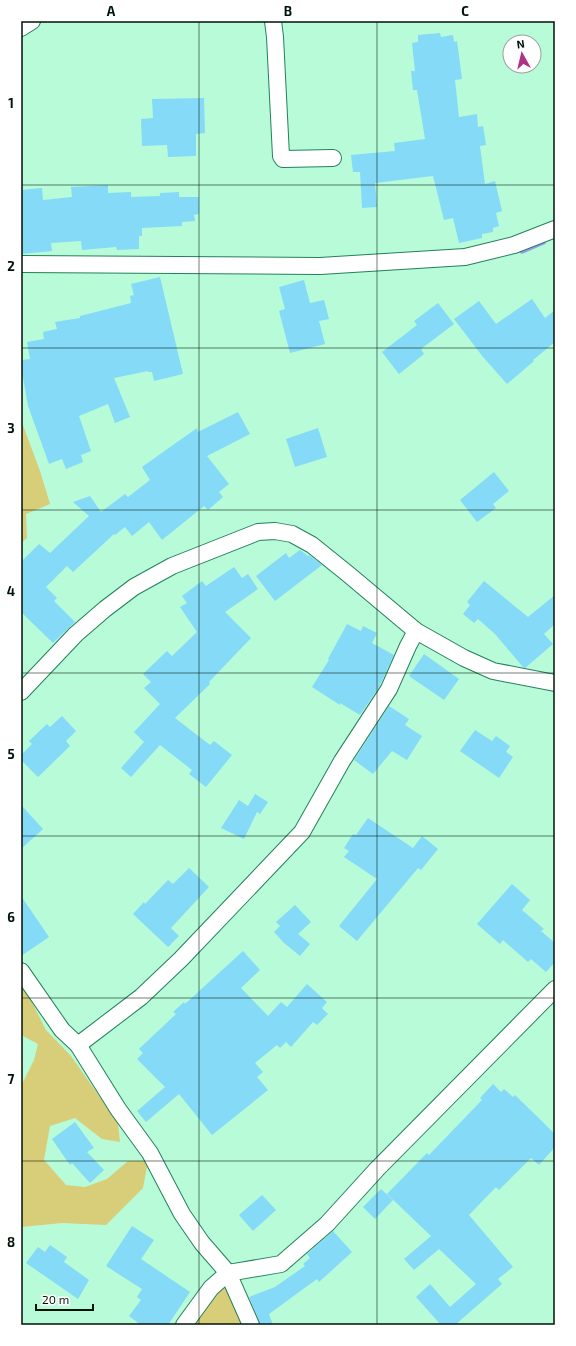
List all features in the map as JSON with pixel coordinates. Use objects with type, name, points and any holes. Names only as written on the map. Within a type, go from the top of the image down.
[{"type":"street","points":[[21,28],[32,21]]},
{"type":"street","points":[[273,21],[281,156],[283,159],[306,160],[333,158]]},
{"type":"street","points":[[21,264],[320,266],[465,258],[514,245],[555,229]]},
{"type":"street","points":[[21,692],[76,634],[134,587],[172,566],[258,532],[275,531],[292,534],[312,545],[416,631],[464,658],[493,670],[555,683]]},
{"type":"street","points":[[78,1045],[141,997],[180,959],[302,832],[342,761],[389,689],[416,631]]},
{"type":"street","points":[[21,971],[62,1030],[78,1045],[118,1109],[150,1153],[182,1214],[202,1243],[228,1273],[251,1325]]},
{"type":"street","points":[[184,1325],[211,1288],[228,1273],[280,1264],[326,1224],[378,1168],[555,989]]},
{"type":"shaded area","points":[[21,420],[40,471],[50,504],[26,514],[27,538],[21,543]]},
{"type":"shaded area","points":[[21,981],[46,1030],[71,1056],[118,1123],[120,1142],[102,1139],[75,1118],[50,1126],[44,1160],[66,1185],[85,1187],[107,1179],[128,1161],[148,1161],[143,1188],[106,1225],[62,1223],[21,1227],[21,1086],[34,1060],[38,1044],[21,1035]]},
{"type":"shaded area","points":[[222,1280],[244,1325],[190,1325]]},
{"type":"building","points":[[440,33],[441,37],[453,35],[454,42],[457,41],[462,79],[455,80],[459,117],[477,114],[478,127],[483,126],[486,145],[480,146],[485,184],[495,181],[502,211],[496,213],[499,226],[493,228],[493,232],[482,234],[482,238],[459,243],[453,218],[444,220],[433,176],[375,183],[377,207],[362,208],[360,172],[353,172],[351,155],[395,151],[394,143],[425,139],[417,90],[413,90],[411,71],[415,71],[412,43],[418,42],[418,35]]},
{"type":"building","points":[[204,98],[205,133],[196,134],[196,156],[168,157],[167,145],[142,146],[141,119],[153,118],[152,99]]},
{"type":"building","points":[[108,185],[108,193],[131,192],[131,197],[160,196],[160,193],[179,192],[179,197],[199,197],[199,214],[194,215],[195,221],[182,222],[182,226],[142,228],[142,236],[139,236],[139,249],[117,250],[116,247],[82,250],[81,241],[51,243],[52,251],[21,254],[21,190],[42,188],[43,200],[72,197],[71,187]]},
{"type":"building","points":[[160,277],[183,374],[154,381],[152,372],[148,371],[114,378],[130,417],[115,423],[108,404],[79,416],[91,451],[81,455],[83,462],[66,469],[62,459],[49,464],[28,406],[21,366],[21,360],[30,359],[27,342],[44,339],[43,332],[57,329],[55,322],[80,318],[80,316],[131,303],[130,296],[134,295],[131,284]]},
{"type":"building","points":[[304,280],[310,303],[324,300],[329,319],[319,321],[325,344],[290,353],[279,311],[285,309],[279,287]]},
{"type":"building","points":[[532,299],[545,318],[555,310],[555,342],[507,384],[483,357],[454,319],[479,301],[496,324]]},
{"type":"building","points":[[438,303],[454,324],[421,349],[424,354],[399,374],[382,352],[417,325],[414,321]]},
{"type":"building","points":[[238,412],[250,434],[207,456],[229,484],[219,492],[223,497],[208,510],[204,506],[162,540],[149,522],[132,536],[125,527],[115,535],[114,534],[73,572],[67,566],[46,587],[57,598],[54,601],[75,622],[53,643],[21,612],[21,562],[39,544],[50,553],[89,516],[73,502],[90,496],[101,512],[125,494],[128,497],[150,480],[142,467],[197,428],[198,432]]},
{"type":"building","points":[[318,428],[327,457],[295,467],[286,439]]},
{"type":"building","points":[[494,472],[509,491],[493,504],[496,508],[477,522],[460,500]]},
{"type":"building","points":[[300,550],[322,565],[275,601],[256,576],[286,553],[289,558]]},
{"type":"building","points":[[234,567],[242,578],[248,574],[258,589],[225,612],[251,638],[209,682],[210,684],[175,718],[210,745],[214,741],[232,755],[206,787],[189,774],[192,770],[160,745],[131,777],[121,768],[144,742],[134,732],[160,704],[144,688],[151,682],[143,674],[167,651],[172,656],[197,632],[180,607],[187,603],[182,596],[202,581],[206,586]]},
{"type":"building","points":[[484,581],[528,617],[555,595],[555,624],[544,634],[553,644],[525,668],[495,634],[478,619],[474,623],[463,614],[470,605],[467,602]]},
{"type":"building","points":[[347,624],[361,631],[363,626],[377,633],[372,643],[394,655],[379,687],[360,715],[340,703],[340,705],[312,687],[329,660],[328,659]]},
{"type":"building","points":[[424,654],[459,679],[444,700],[409,676]]},
{"type":"building","points":[[389,706],[409,719],[405,725],[422,736],[407,760],[392,751],[373,774],[354,760]]},
{"type":"building","points":[[62,716],[76,731],[66,741],[70,746],[38,777],[21,760],[21,755],[32,744],[29,741],[47,724],[50,727]]},
{"type":"building","points":[[475,730],[492,741],[496,736],[510,746],[506,752],[513,757],[499,778],[460,751]]},
{"type":"building","points":[[255,794],[268,802],[260,814],[257,812],[244,839],[221,828],[239,800],[248,806]]},
{"type":"building","points":[[21,805],[43,829],[21,849]]},
{"type":"building","points":[[368,818],[413,848],[422,836],[438,849],[421,870],[418,868],[357,941],[339,926],[377,879],[344,857],[349,851],[344,848],[353,834],[356,835]]},
{"type":"building","points":[[189,868],[209,887],[171,928],[179,936],[168,947],[133,914],[168,880],[173,884]]},
{"type":"building","points":[[512,884],[530,900],[522,910],[544,929],[541,931],[555,943],[555,962],[546,972],[531,959],[528,962],[503,940],[500,944],[477,924]]},
{"type":"building","points":[[21,896],[49,937],[21,956]]},
{"type":"building","points":[[295,905],[311,922],[298,934],[310,944],[300,956],[283,942],[274,932],[280,926],[276,922]]},
{"type":"building","points":[[243,951],[260,970],[241,988],[268,1016],[281,1002],[287,1007],[307,984],[327,1002],[322,1008],[328,1014],[317,1025],[313,1022],[291,1047],[286,1042],[280,1048],[277,1045],[255,1063],[263,1072],[257,1077],[268,1090],[212,1135],[179,1094],[146,1122],[137,1111],[165,1087],[137,1059],[143,1053],[139,1049],[176,1014],[173,1012],[184,1002],[185,1004]]},
{"type":"building","points":[[493,1084],[501,1092],[504,1089],[513,1097],[515,1095],[555,1134],[555,1147],[539,1165],[531,1158],[499,1190],[496,1187],[469,1215],[513,1267],[498,1279],[502,1284],[455,1325],[441,1325],[416,1297],[430,1284],[450,1307],[476,1284],[439,1249],[414,1270],[404,1259],[431,1236],[387,1194],[427,1153],[429,1155],[482,1100],[480,1098]]},
{"type":"building","points":[[75,1122],[94,1148],[87,1152],[104,1170],[90,1183],[72,1163],[70,1165],[52,1139]]},
{"type":"building","points":[[381,1189],[393,1200],[375,1219],[363,1207]]},
{"type":"building","points":[[262,1195],[276,1210],[253,1231],[239,1215]]},
{"type":"building","points":[[132,1226],[154,1240],[141,1259],[190,1292],[168,1325],[141,1325],[129,1316],[141,1300],[137,1297],[142,1289],[106,1266]]},
{"type":"building","points":[[333,1231],[352,1252],[319,1282],[317,1279],[269,1314],[273,1325],[260,1325],[249,1297],[275,1287],[305,1266],[303,1264],[310,1258],[307,1254]]},
{"type":"building","points":[[50,1245],[67,1257],[64,1262],[89,1280],[78,1299],[26,1263],[38,1247],[45,1252]]},
{"type":"waterway","points":[[522,251],[543,242]]}]
